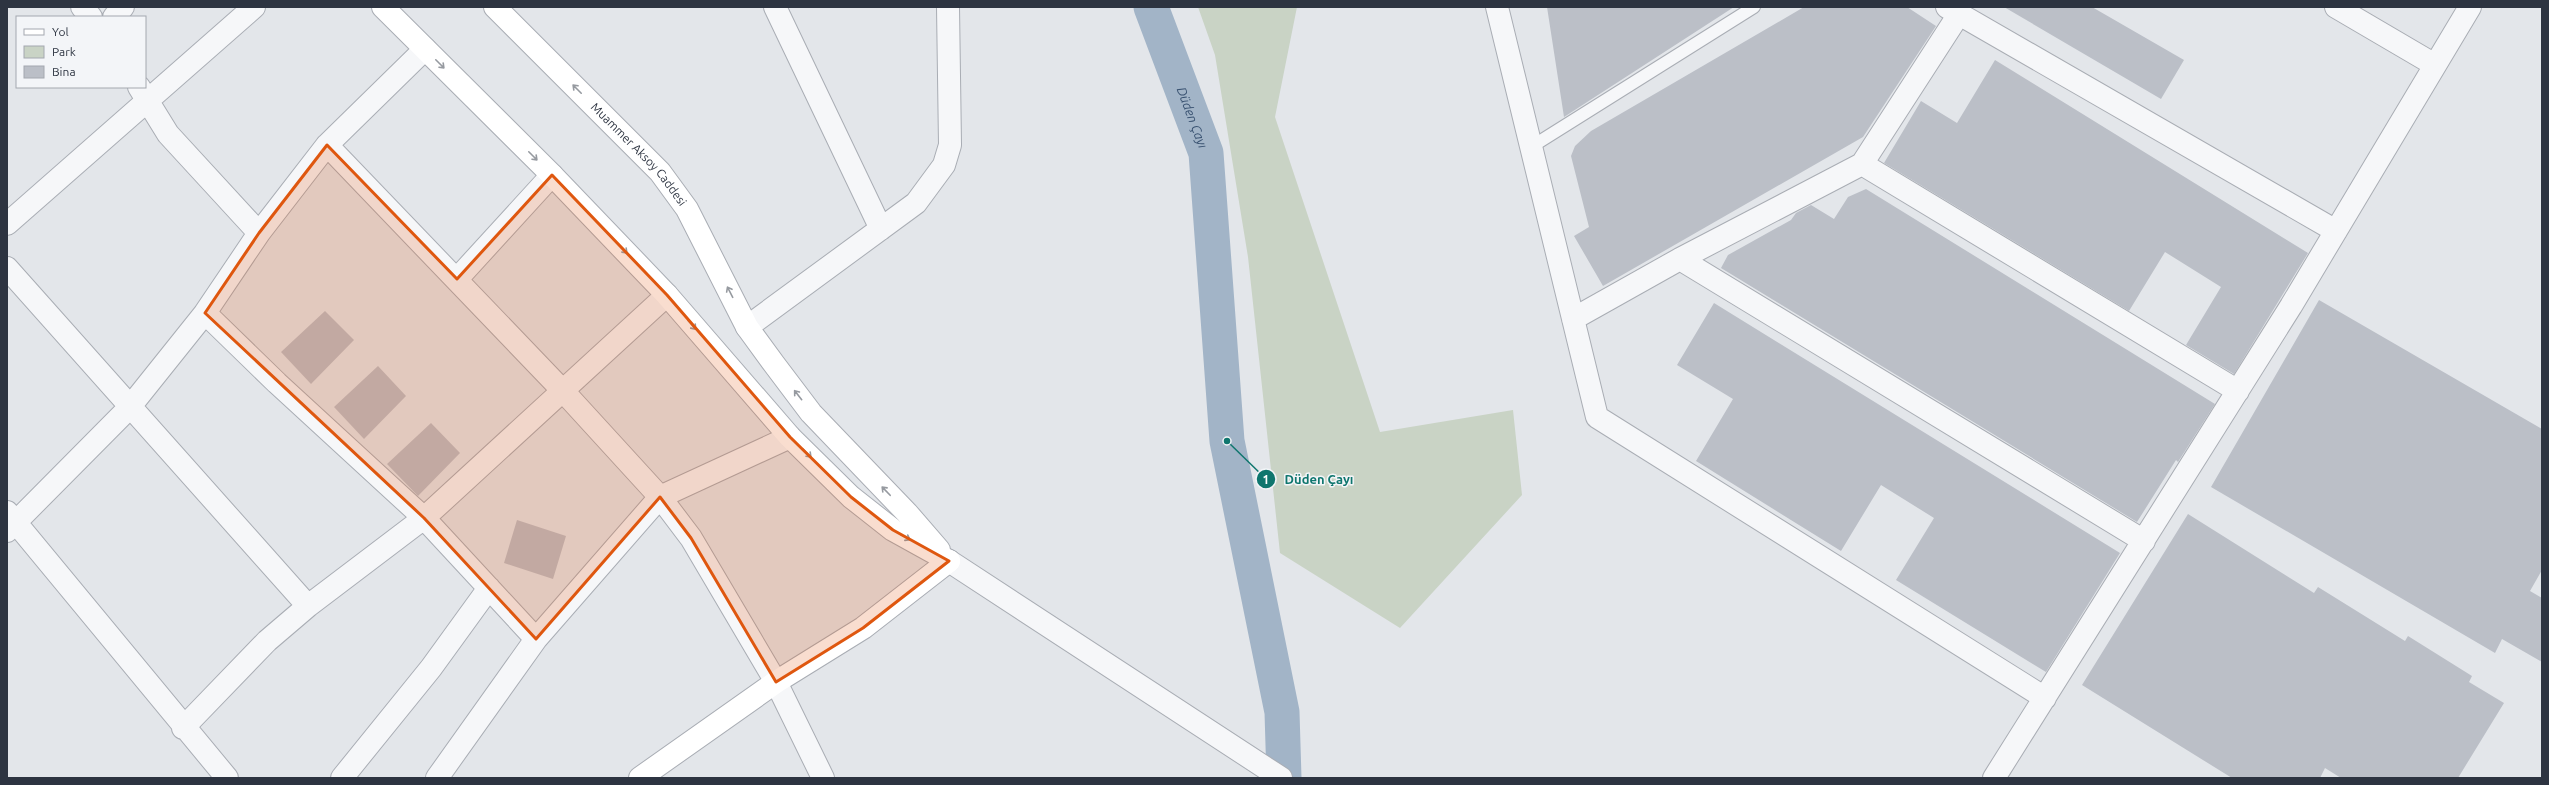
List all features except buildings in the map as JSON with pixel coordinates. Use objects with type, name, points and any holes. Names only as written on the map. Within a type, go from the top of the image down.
[{"type":"main road","points":[[383,7],[552,175],[667,296],[790,437],[852,497],[893,530],[949,561],[863,628],[776,682],[640,778]]},
{"type":"main road","name":"Muammer Aksoy Caddesi","points":[[495,7],[660,172],[688,209],[748,327],[811,413],[907,513],[949,561]]},
{"type":"street","points":[[82,7],[90,16]]},
{"type":"street","points":[[115,16],[123,7]]},
{"type":"street","points":[[7,224],[143,94],[254,7]]},
{"type":"street","points":[[775,7],[881,229]]},
{"type":"street","points":[[748,327],[916,203],[944,165],[950,145],[948,7]]},
{"type":"street","points":[[1497,7],[1597,417],[2045,698]]},
{"type":"street","points":[[2336,7],[2435,65]]},
{"type":"street","points":[[1994,778],[2238,391],[2470,7]]},
{"type":"street","points":[[1573,319],[1680,259],[1862,164],[1953,11],[2336,231]]},
{"type":"street","points":[[227,778],[183,728],[10,522],[130,408],[205,313],[259,233],[327,145],[426,49]]},
{"type":"street","points":[[143,94],[168,134],[259,233]]},
{"type":"street","points":[[327,145],[564,392],[660,498],[691,538],[776,682],[823,778]]},
{"type":"street","points":[[1862,164],[2238,391]]},
{"type":"street","points":[[457,279],[552,175]]},
{"type":"street","points":[[1680,259],[2144,541]]},
{"type":"street","points":[[7,268],[130,408],[308,606]]},
{"type":"street","points":[[183,728],[267,641],[308,606],[424,518],[564,392],[667,296]]},
{"type":"street","points":[[205,313],[277,383],[424,518],[536,639]]},
{"type":"street","points":[[437,778],[536,639],[660,498],[790,437]]},
{"type":"street","points":[[949,561],[1208,732],[1281,778]]},
{"type":"street","points":[[342,778],[431,668],[489,588]]},
{"type":"lane","points":[[1531,146],[1754,7]]},
{"type":"highlighted area","points":[[327,145],[457,279],[552,175],[667,295],[790,437],[851,497],[893,530],[949,561],[863,628],[776,682],[691,538],[660,497],[536,639],[424,518],[205,313],[259,233]]},
{"type":"green space","points":[[1198,7],[1297,7],[1275,117],[1380,432],[1513,410],[1522,495],[1400,628],[1280,553],[1248,257],[1215,55]]},
{"type":"waterway","name":"Düden Çayı","points":[[1151,7],[1206,153],[1227,441],[1282,712],[1284,778]]},
{"type":"place","name":"Düden Çayı","points":[[1227,441]]}]
